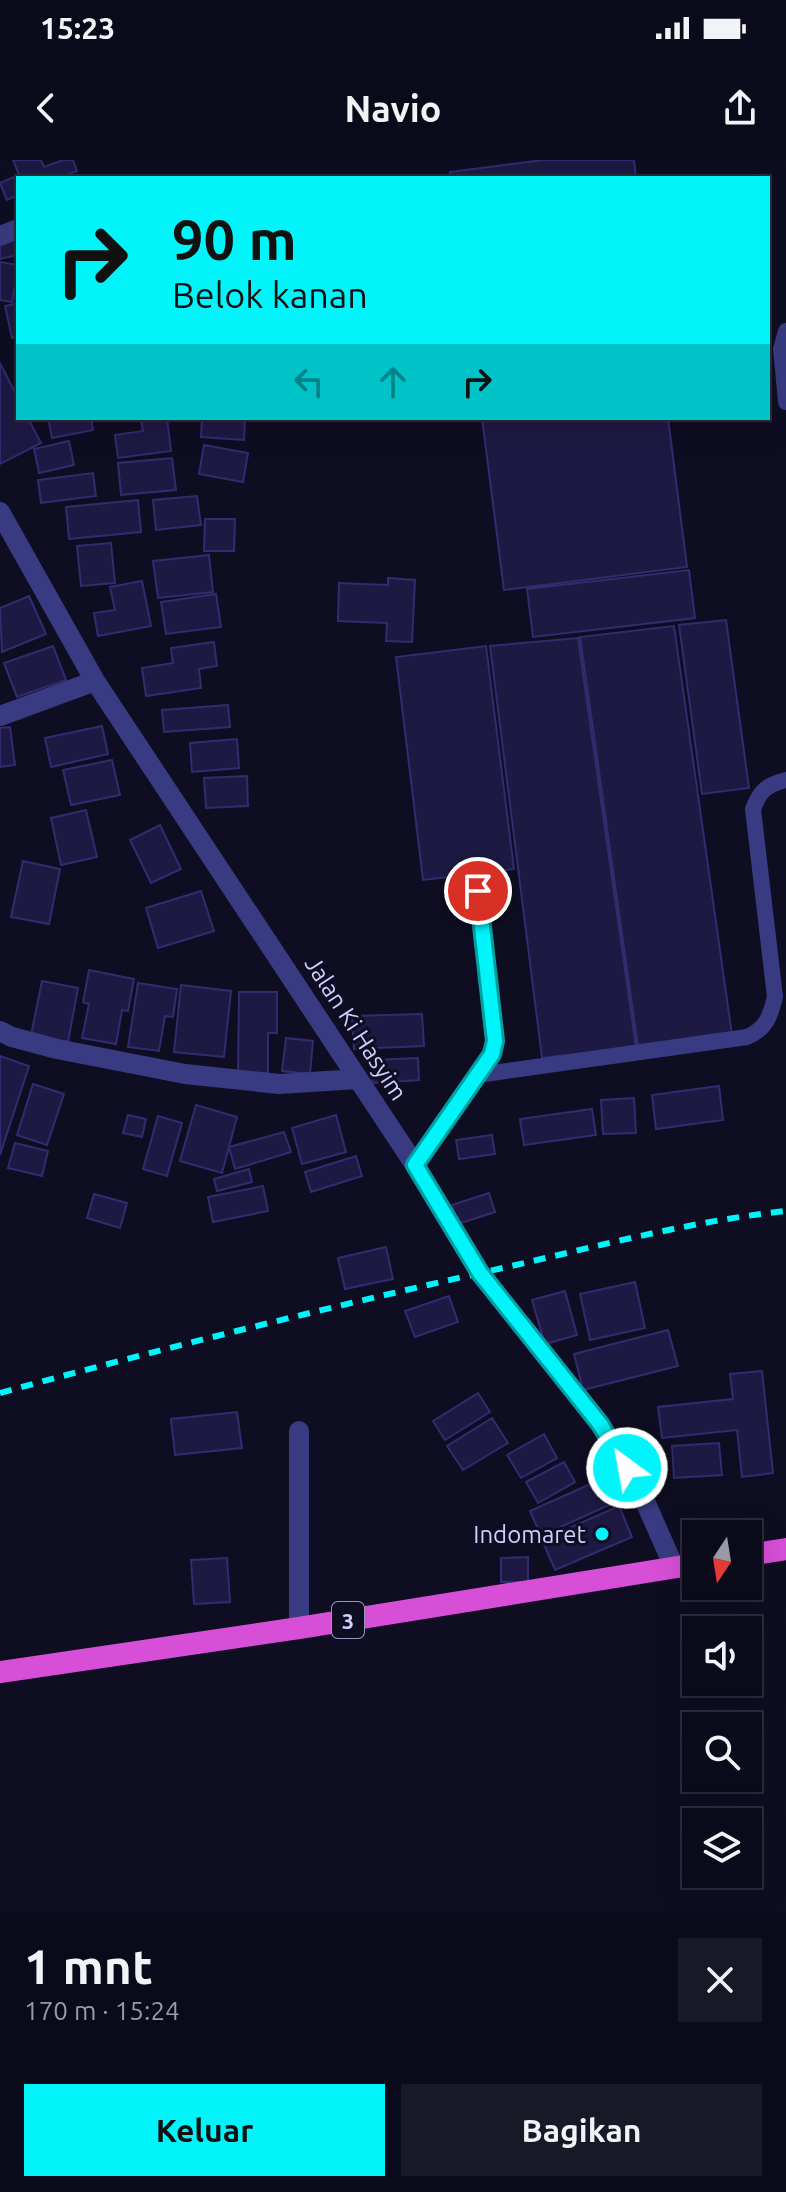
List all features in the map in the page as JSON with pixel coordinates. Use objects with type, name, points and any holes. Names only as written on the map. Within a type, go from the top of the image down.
[{"type":"highway","points":[[762,1553],[786,1549]]},
{"type":"highway","name":"3","points":[[0,1672],[682,1566]]},
{"type":"street","name":"Jalan Ki Hasyim","points":[[0,512],[95,681],[415,1165],[480,1273],[600,1424],[682,1561]]},
{"type":"street","points":[[0,716],[95,681]]},
{"type":"street","points":[[0,1031],[57,1049],[185,1074],[279,1084],[358,1079]]},
{"type":"street","points":[[299,1431],[299,1628]]},
{"type":"lane","points":[[786,331],[781,349],[786,402]]},
{"type":"lane","points":[[478,1075],[747,1037],[759,1032],[770,1018],[775,997],[753,809],[759,793],[769,784],[786,780]]},
{"type":"lane","points":[[415,1165],[492,1054],[495,1041],[478,891]]},
{"type":"building","points":[[13,160],[41,160],[44,167],[73,160],[77,171],[65,176],[17,176],[19,175]]},
{"type":"building","points":[[543,160],[634,160],[636,176],[451,176],[450,172]]},
{"type":"building","points":[[16,176],[16,196],[7,200],[0,183]]},
{"type":"building","points":[[16,236],[16,255],[0,259],[0,240]]},
{"type":"building","points":[[0,262],[16,265],[12,302],[0,300]]},
{"type":"building","points":[[16,303],[16,337],[12,338],[5,306]]},
{"type":"building","points":[[0,363],[16,394],[16,420],[29,420],[41,443],[0,464]]},
{"type":"building","points":[[48,420],[91,420],[93,430],[52,438]]},
{"type":"building","points":[[167,420],[171,451],[118,458],[115,435],[143,431],[141,421]]},
{"type":"building","points":[[202,420],[245,420],[244,440],[201,437]]},
{"type":"building","points":[[482,420],[668,420],[687,567],[504,590]]},
{"type":"building","points":[[69,441],[74,465],[39,473],[34,449]]},
{"type":"building","points":[[204,445],[248,453],[243,482],[199,474]]},
{"type":"building","points":[[172,458],[176,490],[121,495],[118,463]]},
{"type":"building","points":[[93,473],[96,496],[41,503],[38,480]]},
{"type":"building","points":[[197,496],[201,525],[156,530],[153,500]]},
{"type":"building","points":[[138,500],[141,532],[69,539],[66,507]]},
{"type":"building","points":[[205,519],[235,519],[234,551],[204,551]]},
{"type":"building","points":[[111,543],[115,583],[81,586],[77,546]]},
{"type":"building","points":[[209,555],[213,592],[158,598],[153,561]]},
{"type":"building","points":[[689,570],[695,618],[533,637],[527,589]]},
{"type":"building","points":[[388,578],[415,580],[412,642],[386,641],[387,623],[338,621],[339,583],[388,585]]},
{"type":"building","points":[[142,581],[151,626],[98,636],[94,613],[115,610],[110,587]]},
{"type":"building","points":[[216,594],[221,627],[166,634],[161,602]]},
{"type":"building","points":[[29,596],[46,634],[2,652],[0,608]]},
{"type":"building","points":[[726,620],[749,788],[702,794],[679,625]]},
{"type":"building","points":[[674,626],[732,1035],[638,1047],[580,637]]},
{"type":"building","points":[[578,638],[636,1047],[542,1058],[490,646]]},
{"type":"building","points":[[214,642],[217,666],[199,669],[201,688],[146,696],[142,668],[173,663],[171,648]]},
{"type":"building","points":[[53,646],[66,680],[17,697],[4,663]]},
{"type":"building","points":[[486,646],[514,869],[423,880],[396,657]]},
{"type":"building","points":[[228,705],[230,727],[164,732],[162,710]]},
{"type":"building","points":[[102,726],[108,754],[51,767],[45,738]]},
{"type":"building","points":[[10,727],[15,765],[0,767],[0,728]]},
{"type":"building","points":[[237,739],[239,768],[192,772],[190,743]]},
{"type":"building","points":[[112,760],[120,795],[71,805],[63,770]]},
{"type":"building","points":[[247,776],[248,806],[206,808],[204,778]]},
{"type":"building","points":[[86,810],[97,857],[61,865],[51,818]]},
{"type":"building","points":[[160,825],[181,869],[151,883],[130,840]]},
{"type":"building","points":[[23,861],[60,869],[49,924],[11,917]]},
{"type":"building","points":[[201,891],[214,931],[158,948],[146,908]]},
{"type":"building","points":[[89,970],[134,979],[128,1011],[122,1010],[116,1044],[82,1038],[89,1004],[83,1002]]},
{"type":"building","points":[[42,981],[78,988],[68,1042],[31,1035]]},
{"type":"building","points":[[138,983],[177,989],[173,1017],[165,1016],[159,1051],[128,1047]]},
{"type":"building","points":[[181,985],[231,991],[224,1057],[174,1052]]},
{"type":"building","points":[[239,992],[277,992],[277,1033],[268,1033],[268,1073],[238,1073]]},
{"type":"building","points":[[422,1014],[424,1046],[354,1049],[352,1016]]},
{"type":"building","points":[[286,1038],[313,1041],[310,1074],[282,1071]]},
{"type":"building","points":[[0,1056],[29,1066],[0,1155]]},
{"type":"building","points":[[418,1058],[419,1080],[373,1083],[371,1060]]},
{"type":"building","points":[[33,1084],[64,1094],[47,1145],[17,1135]]},
{"type":"building","points":[[719,1086],[723,1120],[656,1129],[652,1095]]},
{"type":"building","points":[[634,1098],[636,1133],[603,1134],[601,1100]]},
{"type":"building","points":[[196,1105],[237,1117],[222,1173],[180,1161]]},
{"type":"building","points":[[592,1109],[596,1135],[524,1145],[520,1119]]},
{"type":"building","points":[[128,1115],[146,1119],[142,1137],[123,1133]]},
{"type":"building","points":[[336,1115],[346,1152],[302,1164],[292,1128]]},
{"type":"building","points":[[158,1116],[182,1123],[167,1176],[143,1169]]},
{"type":"building","points":[[284,1132],[291,1152],[235,1169],[229,1147]]},
{"type":"building","points":[[492,1135],[495,1154],[459,1159],[456,1140]]},
{"type":"building","points":[[15,1143],[48,1151],[42,1176],[8,1168]]},
{"type":"building","points":[[356,1156],[362,1176],[311,1192],[305,1172]]},
{"type":"building","points":[[249,1169],[252,1182],[217,1191],[214,1179]]},
{"type":"building","points":[[263,1186],[268,1211],[213,1222],[208,1197]]},
{"type":"building","points":[[489,1193],[495,1212],[458,1224],[452,1205]]},
{"type":"building","points":[[94,1194],[127,1203],[120,1228],[87,1218]]},
{"type":"building","points":[[386,1247],[393,1279],[345,1289],[338,1258]]},
{"type":"building","points":[[635,1282],[645,1328],[590,1340],[580,1294]]},
{"type":"building","points":[[565,1291],[577,1335],[545,1344],[532,1300]]},
{"type":"building","points":[[449,1296],[458,1322],[415,1337],[405,1311]]},
{"type":"building","points":[[668,1330],[678,1366],[583,1390],[574,1354]]},
{"type":"building","points":[[762,1371],[773,1473],[742,1477],[737,1430],[662,1438],[658,1407],[733,1399],[730,1374]]},
{"type":"building","points":[[478,1393],[490,1412],[445,1440],[433,1421]]},
{"type":"building","points":[[237,1412],[242,1448],[175,1455],[171,1419]]},
{"type":"building","points":[[492,1418],[508,1443],[463,1470],[447,1446]]},
{"type":"building","points":[[544,1434],[557,1458],[521,1478],[507,1455]]},
{"type":"building","points":[[719,1443],[722,1475],[674,1478],[672,1446]]},
{"type":"building","points":[[564,1462],[575,1482],[538,1503],[526,1482]]},
{"type":"building","points":[[597,1481],[609,1505],[541,1536],[530,1511]]},
{"type":"building","points":[[619,1506],[632,1537],[555,1570],[542,1540]]},
{"type":"building","points":[[528,1557],[528,1582],[501,1582],[501,1558]]},
{"type":"building","points":[[227,1558],[230,1602],[194,1604],[191,1560]]},
{"type":"railway","points":[[0,1393],[443,1281],[680,1228],[786,1211]]},
{"type":"place","name":"Indomaret","points":[[602,1534]]},
{"type":"route","points":[[478,891],[495,1041],[492,1054],[415,1165],[480,1273],[600,1424],[627,1468]]}]
